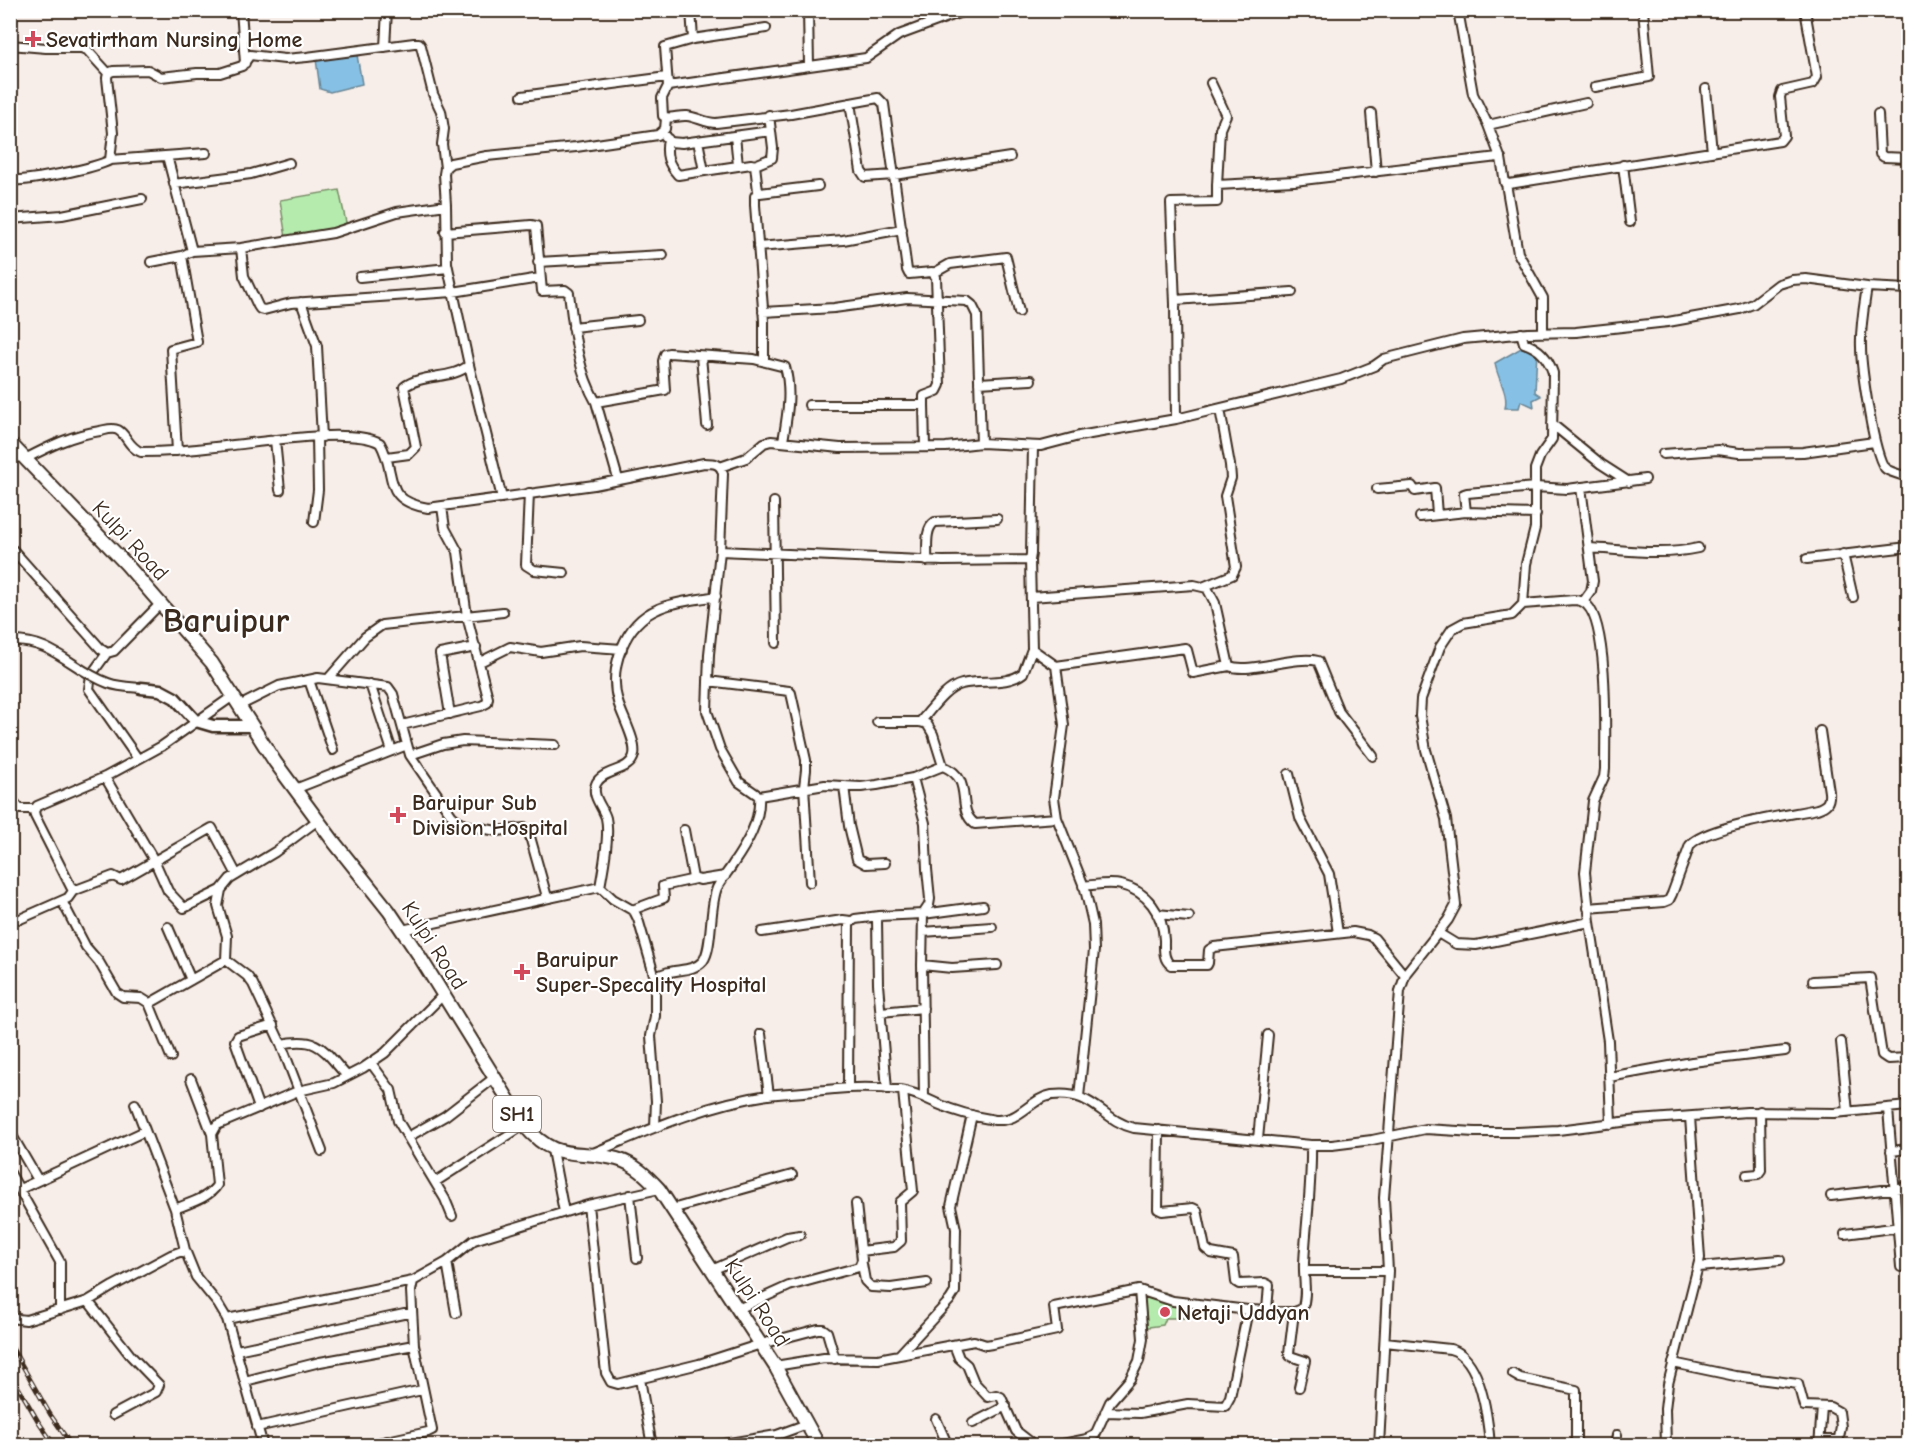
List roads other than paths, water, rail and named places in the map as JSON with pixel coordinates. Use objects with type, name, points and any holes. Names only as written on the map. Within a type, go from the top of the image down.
[{"type":"main road","name":"Kulpi Road","points":[[10,443],[161,603],[205,654],[295,789],[402,930],[524,1125],[541,1143],[552,1149],[611,1158],[628,1163],[659,1189],[775,1366],[819,1446]]},
{"type":"street","points":[[241,10],[245,64]]},
{"type":"street","points":[[385,47],[387,10]]},
{"type":"street","points":[[691,10],[693,39]]},
{"type":"street","points":[[808,10],[808,66]]},
{"type":"street","points":[[1458,10],[1473,94],[1500,157],[1518,253],[1543,298],[1543,333]]},
{"type":"street","points":[[1595,87],[1649,77],[1643,10]]},
{"type":"street","points":[[1506,184],[1783,139],[1782,91],[1813,84],[1817,77],[1805,10]]},
{"type":"street","points":[[668,87],[866,57],[899,35],[964,11]]},
{"type":"street","points":[[766,28],[693,39],[665,47],[668,87],[662,98],[663,116],[666,118],[665,136],[669,164],[678,175],[738,165],[756,165],[772,158],[769,115]]},
{"type":"street","points":[[108,73],[121,70],[148,70],[161,77],[220,73],[245,64],[248,57],[254,54],[293,58],[419,43],[433,94],[441,111],[444,129],[442,144],[445,168],[448,268],[468,365],[502,498]]},
{"type":"street","points":[[10,45],[81,48],[87,50],[108,73],[113,133],[110,160]]},
{"type":"street","points":[[522,96],[667,76]]},
{"type":"street","points":[[1176,419],[1171,202],[1217,202],[1220,129],[1226,115],[1211,83]]},
{"type":"street","points":[[1706,89],[1712,152]]},
{"type":"street","points":[[666,118],[685,115],[711,123],[878,98],[884,104],[909,274],[934,273],[950,264],[1006,257],[1019,312]]},
{"type":"street","points":[[849,103],[863,175],[869,178],[1010,158]]},
{"type":"street","points":[[1488,125],[1586,104]]},
{"type":"street","points":[[1371,113],[1376,172]]},
{"type":"street","points":[[1878,114],[1880,154],[1884,157],[1908,158]]},
{"type":"street","points":[[445,168],[451,163],[470,159],[665,136],[676,143],[771,131]]},
{"type":"street","points":[[735,136],[738,165]]},
{"type":"street","points":[[698,141],[704,171]]},
{"type":"street","points":[[10,180],[55,174],[110,160],[207,153]]},
{"type":"street","points":[[167,156],[192,252]]},
{"type":"street","points":[[1217,184],[1276,183],[1500,157]]},
{"type":"street","points":[[174,184],[251,174],[289,163]]},
{"type":"street","points":[[756,165],[758,191],[755,196],[755,205],[763,312],[764,361]]},
{"type":"street","points":[[1623,165],[1630,222]]},
{"type":"street","points":[[758,191],[763,193],[818,186]]},
{"type":"street","points":[[10,219],[62,215],[142,199]]},
{"type":"street","points":[[151,261],[192,252],[241,248],[333,233],[397,212],[446,205]]},
{"type":"street","points":[[446,232],[536,226],[542,291],[565,290],[569,293],[577,352],[584,376],[596,402],[618,478]]},
{"type":"street","points":[[758,247],[853,239],[902,229]]},
{"type":"street","points":[[241,248],[244,276],[260,309],[301,302],[453,292],[540,278]]},
{"type":"street","points":[[538,262],[663,255]]},
{"type":"street","points":[[177,451],[171,349],[197,342],[182,256]]},
{"type":"street","points":[[360,277],[448,268]]},
{"type":"street","points":[[924,447],[924,396],[937,391],[940,385],[938,299],[934,273]]},
{"type":"street","points":[[720,466],[746,458],[764,443],[783,441],[840,448],[924,447],[981,443],[1033,446],[1220,409],[1346,377],[1374,366],[1384,359],[1463,339],[1521,333],[1576,332],[1668,322],[1740,309],[1753,304],[1779,284],[1792,280],[1908,289]]},
{"type":"street","points":[[1867,287],[1861,327],[1861,351],[1874,442],[1878,457],[1887,469],[1908,477]]},
{"type":"street","points":[[1175,300],[1292,292]]},
{"type":"street","points":[[763,312],[834,308],[907,298],[967,301],[977,315],[981,443]]},
{"type":"street","points":[[301,302],[317,346],[320,437],[314,522]]},
{"type":"street","points":[[573,327],[638,320]]},
{"type":"street","points":[[1379,1446],[1388,1272],[1384,1198],[1400,991],[1405,976],[1454,910],[1456,900],[1446,819],[1423,736],[1420,716],[1421,699],[1440,647],[1452,629],[1463,623],[1512,615],[1523,604],[1526,564],[1534,534],[1536,514],[1536,467],[1540,456],[1551,441],[1552,369],[1539,349],[1524,343],[1521,333]]},
{"type":"street","points":[[596,402],[661,393],[665,386],[663,361],[665,354],[764,361],[786,367],[788,405],[783,441]]},
{"type":"street","points":[[701,356],[707,425]]},
{"type":"street","points":[[387,457],[409,454],[416,447],[404,387],[412,381],[463,369],[468,365]]},
{"type":"street","points":[[979,383],[1031,380]]},
{"type":"street","points":[[809,405],[924,405]]},
{"type":"street","points":[[1031,597],[1157,586],[1205,586],[1232,575],[1236,567],[1225,496],[1231,478],[1220,409]]},
{"type":"street","points":[[1552,424],[1601,464],[1629,482]]},
{"type":"street","points":[[25,459],[62,440],[113,428],[120,431],[135,449],[141,452],[177,451],[274,440],[365,437],[380,443],[387,457],[393,486],[403,500],[421,507],[442,507],[594,485],[618,478],[715,463],[720,466],[723,474],[720,551],[711,628],[707,711],[720,749],[739,782],[759,796],[804,787],[869,786],[913,778],[943,766],[960,777],[968,816],[975,825],[1056,818]]},
{"type":"street","points":[[274,440],[280,490]]},
{"type":"street","points":[[1664,454],[1718,450],[1739,453],[1803,452],[1874,442]]},
{"type":"street","points":[[920,722],[952,688],[962,684],[1018,677],[1023,673],[1032,649],[1030,560],[1033,446]]},
{"type":"street","points":[[1466,512],[1465,494],[1535,487],[1551,489],[1581,487],[1645,479]]},
{"type":"street","points":[[1377,489],[1412,486],[1415,491],[1435,488],[1437,515]]},
{"type":"street","points":[[1581,487],[1593,585],[1583,602]]},
{"type":"street","points":[[529,493],[524,560],[526,565],[534,570],[564,573]]},
{"type":"street","points":[[774,502],[776,643]]},
{"type":"street","points":[[402,725],[487,703],[488,693],[467,616],[458,552],[445,528],[442,507]]},
{"type":"street","points":[[1420,517],[1466,512],[1536,514]]},
{"type":"street","points":[[927,561],[930,524],[997,519]]},
{"type":"street","points":[[1807,559],[1908,547]]},
{"type":"street","points":[[1589,548],[1649,551],[1679,551],[1698,548]]},
{"type":"street","points":[[14,550],[107,653]]},
{"type":"street","points":[[720,551],[927,561],[1030,560]]},
{"type":"street","points":[[1843,554],[1853,597]]},
{"type":"street","points":[[1205,586],[1215,603],[1229,666]]},
{"type":"street","points":[[600,887],[607,824],[595,796],[594,787],[597,781],[630,763],[634,756],[634,748],[615,688],[614,677],[618,658],[638,622],[656,609],[716,596]]},
{"type":"street","points":[[1523,604],[1574,600],[1583,602],[1589,606],[1598,631],[1605,708],[1605,769],[1604,777],[1593,801],[1585,861],[1588,908],[1608,1041],[1611,1124]]},
{"type":"street","points":[[138,759],[89,689],[92,675],[107,653],[114,651],[161,603]]},
{"type":"street","points":[[329,678],[365,637],[382,625],[503,612]]},
{"type":"street","points":[[10,641],[26,640],[42,645],[106,682],[121,687],[160,690],[175,698],[196,721],[213,726],[252,726]]},
{"type":"street","points":[[480,662],[510,647],[541,652],[580,646],[622,649]]},
{"type":"street","points":[[450,714],[440,654],[476,647]]},
{"type":"street","points":[[1032,649],[1056,666],[1185,648],[1193,673],[1229,666],[1234,668],[1318,661],[1339,712],[1373,756]]},
{"type":"street","points":[[1056,666],[1064,725],[1054,798],[1056,818],[1092,912],[1094,950],[1080,1097]]},
{"type":"street","points":[[10,798],[20,809],[35,809],[42,803],[105,777],[162,746],[196,721],[236,701],[279,686],[329,678],[388,687],[393,694],[410,755],[452,816],[465,825],[497,831],[525,828],[529,833],[547,897]]},
{"type":"street","points":[[309,680],[333,750]]},
{"type":"street","points":[[708,681],[791,693],[806,760],[804,787],[810,882]]},
{"type":"street","points":[[369,684],[392,751]]},
{"type":"street","points":[[877,722],[927,724],[943,766]]},
{"type":"street","points":[[1588,908],[1669,900],[1694,840],[1727,829],[1805,812],[1826,805],[1829,801],[1829,792],[1820,732]]},
{"type":"street","points":[[410,755],[443,744],[463,741],[555,745]]},
{"type":"street","points":[[295,789],[407,746]]},
{"type":"street","points":[[1289,774],[1300,818],[1329,874],[1338,933]]},
{"type":"street","points":[[105,777],[168,891],[184,908],[221,890],[237,875],[275,852],[318,820]]},
{"type":"street","points":[[913,778],[922,810],[926,837],[930,899],[924,914],[923,932],[924,1096]]},
{"type":"street","points":[[844,786],[849,826],[858,859],[866,864],[885,863]]},
{"type":"street","points":[[656,978],[660,974],[693,967],[703,960],[707,951],[712,908],[717,888],[751,834],[760,806],[759,796]]},
{"type":"street","points":[[35,809],[35,816],[73,891]]},
{"type":"street","points":[[20,919],[68,898],[73,891],[113,876],[121,880],[212,828],[237,875]]},
{"type":"street","points":[[684,830],[691,875],[695,879]]},
{"type":"street","points":[[632,910],[664,898],[663,886],[695,879],[725,876]]},
{"type":"street","points":[[1083,886],[1119,884],[1144,894],[1163,928],[1166,960],[1171,965],[1205,966],[1208,963],[1209,950],[1214,947],[1338,933],[1361,933],[1374,938],[1405,976]]},
{"type":"street","points":[[402,930],[600,887]]},
{"type":"street","points":[[600,887],[613,899],[632,910],[639,919],[656,978],[655,1016],[651,1036],[656,1101],[654,1127]]},
{"type":"street","points":[[221,890],[218,906],[227,936],[226,960]]},
{"type":"street","points":[[62,901],[86,947],[99,962],[117,993],[123,997],[141,998],[149,1003],[171,1057]]},
{"type":"street","points":[[762,932],[843,920],[924,914],[983,906]]},
{"type":"street","points":[[1157,914],[1189,918]]},
{"type":"street","points":[[879,916],[876,927],[887,1089]]},
{"type":"street","points":[[848,1087],[848,930],[851,921]]},
{"type":"street","points":[[1438,933],[1456,944],[1476,945],[1590,922]]},
{"type":"street","points":[[168,927],[191,980]]},
{"type":"street","points":[[923,932],[992,927]]},
{"type":"street","points":[[149,1003],[226,960]]},
{"type":"street","points":[[226,960],[247,976],[273,1025],[322,1151]]},
{"type":"street","points":[[922,965],[952,968],[997,965]]},
{"type":"street","points":[[1813,981],[1870,978],[1882,1055],[1888,1059],[1908,1058]]},
{"type":"street","points":[[212,1134],[222,1122],[298,1091],[334,1083],[371,1063],[385,1053],[443,995]]},
{"type":"street","points":[[880,1012],[923,1008]]},
{"type":"street","points":[[259,1108],[235,1041],[238,1036],[273,1025]]},
{"type":"street","points":[[761,1034],[769,1095]]},
{"type":"street","points":[[1258,1139],[1268,1035]]},
{"type":"street","points":[[281,1044],[294,1041],[308,1041],[315,1044],[323,1049],[347,1076]]},
{"type":"street","points":[[1841,1042],[1848,1112]]},
{"type":"street","points":[[1609,1077],[1692,1062],[1785,1051]]},
{"type":"street","points":[[371,1063],[391,1090],[398,1121],[435,1182],[452,1216]]},
{"type":"street","points":[[408,1137],[445,1116],[494,1078]]},
{"type":"street","points":[[175,1209],[214,1191],[217,1185],[212,1134],[191,1079]]},
{"type":"street","points":[[587,1156],[697,1111],[769,1095],[848,1087],[903,1091],[924,1096],[937,1104],[972,1116],[998,1120],[1015,1117],[1044,1097],[1057,1095],[1080,1097],[1089,1100],[1126,1125],[1311,1145],[1346,1144],[1425,1129],[1506,1132],[1558,1130],[1760,1112],[1848,1112],[1908,1106]]},
{"type":"street","points":[[861,1251],[894,1246],[901,1241],[900,1202],[913,1191],[903,1091]]},
{"type":"street","points":[[135,1104],[175,1209],[185,1250],[196,1277],[227,1319],[263,1446]]},
{"type":"street","points":[[1888,1109],[1898,1227],[1904,1263]]},
{"type":"street","points":[[1747,1175],[1758,1174],[1761,1170],[1760,1112]]},
{"type":"street","points":[[899,1355],[955,1292],[956,1229],[951,1206],[972,1116]]},
{"type":"street","points":[[1666,1446],[1666,1396],[1699,1268],[1700,1251],[1690,1117]]},
{"type":"street","points":[[435,1182],[524,1125]]},
{"type":"street","points":[[1158,1130],[1158,1209],[1162,1211],[1194,1208],[1197,1210],[1205,1248],[1211,1253],[1233,1257],[1236,1282],[1269,1285],[1267,1310]]},
{"type":"street","points":[[20,1189],[145,1131]]},
{"type":"street","points":[[10,1132],[38,1180]]},
{"type":"street","points":[[775,1366],[824,1359],[866,1360],[974,1341],[986,1345],[992,1344],[1057,1330],[1054,1307],[1139,1290],[1173,1301],[1248,1310],[1294,1312],[1301,1310],[1304,1307],[1304,1271],[1311,1193],[1311,1145]]},
{"type":"street","points":[[552,1149],[564,1212]]},
{"type":"street","points":[[1891,1151],[1908,1149]]},
{"type":"street","points":[[10,1173],[60,1262],[60,1310]]},
{"type":"street","points":[[672,1209],[792,1175]]},
{"type":"street","points":[[1831,1196],[1908,1187]]},
{"type":"street","points":[[227,1319],[413,1281],[447,1262],[474,1240],[588,1205],[659,1189]]},
{"type":"street","points":[[630,1196],[637,1258]]},
{"type":"street","points":[[856,1204],[865,1281],[871,1287],[891,1288],[927,1283]]},
{"type":"street","points":[[588,1205],[606,1373],[611,1382],[618,1384],[640,1379],[699,1364],[761,1344],[823,1329],[827,1332],[836,1359]]},
{"type":"street","points":[[1845,1234],[1908,1226]]},
{"type":"street","points":[[712,1270],[787,1237],[800,1235]]},
{"type":"street","points":[[10,1318],[26,1320],[88,1301],[171,1255],[185,1250]]},
{"type":"street","points":[[1699,1268],[1780,1260]]},
{"type":"street","points":[[447,1262],[456,1313]]},
{"type":"street","points":[[738,1309],[789,1286],[856,1269],[862,1264]]},
{"type":"street","points":[[1304,1271],[1388,1272]]},
{"type":"street","points":[[364,1446],[432,1430],[414,1345],[413,1281]]},
{"type":"street","points":[[1053,1446],[1092,1437],[1097,1432],[1110,1402],[1136,1370],[1142,1350],[1139,1290]]},
{"type":"street","points":[[88,1301],[131,1356],[159,1385],[156,1392],[113,1415]]},
{"type":"street","points":[[1105,1412],[1140,1413],[1188,1404],[1225,1406],[1230,1397],[1248,1310]]},
{"type":"street","points":[[1294,1312],[1289,1353],[1290,1356],[1305,1361],[1299,1387]]},
{"type":"street","points":[[237,1350],[412,1314]]},
{"type":"street","points":[[1385,1342],[1450,1349],[1466,1357],[1481,1393],[1490,1446]]},
{"type":"street","points":[[245,1381],[320,1362],[414,1345]]},
{"type":"street","points":[[954,1345],[959,1358],[968,1365],[974,1382],[984,1395],[1001,1397],[1016,1431],[1034,1445]]},
{"type":"street","points":[[1673,1363],[1735,1376],[1796,1383],[1799,1386],[1804,1406],[1830,1407],[1838,1410],[1841,1431],[1836,1440],[1819,1443],[1822,1407]]},
{"type":"street","points":[[1513,1374],[1576,1390],[1576,1446]]},
{"type":"street","points":[[640,1379],[652,1446]]},
{"type":"street","points":[[258,1427],[422,1389]]},
{"type":"street","points":[[973,1423],[1006,1406]]},
{"type":"street","points":[[936,1419],[948,1446]]},
{"type":"street","points":[[717,1445],[777,1435],[807,1424]]},
{"type":"street","points":[[1615,1446],[1617,1434]]},
{"type":"water","points":[[357,55],[362,84],[330,92],[320,89],[316,59]]},
{"type":"water","points":[[1533,346],[1537,350],[1535,392],[1541,396],[1533,400],[1534,407],[1521,401],[1519,408],[1505,408],[1504,391],[1495,363],[1523,347]]},
{"type":"railway","points":[[10,1344],[50,1414],[72,1446]]},
{"type":"railway","points":[[10,1373],[55,1446]]},
{"type":"place","name":"Sevatirtham Nursing Home","points":[[33,39]]},
{"type":"place","name":"Baruipur Sub Division Hospital","points":[[398,815]]},
{"type":"place","name":"Baruipur Super-Specality Hospital","points":[[522,972]]},
{"type":"place","name":"Netaji Uddyan","points":[[1165,1312]]},
{"type":"district","name":"Baruipur","points":[[226,620]]}]
